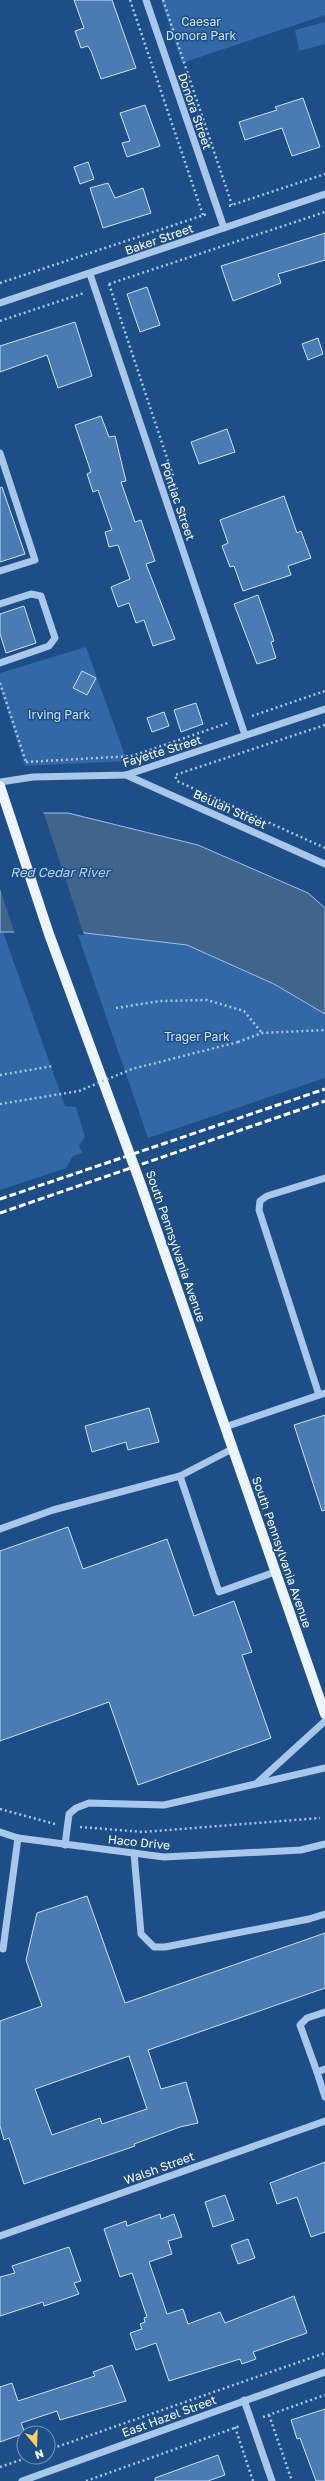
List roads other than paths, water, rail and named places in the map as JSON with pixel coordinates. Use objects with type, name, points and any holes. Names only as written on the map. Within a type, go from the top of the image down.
[{"type":"main road","name":"South Pennsylvania Avenue","points":[[0,786],[49,934],[144,1192],[325,1714]]},
{"type":"street","name":"Donora Street","points":[[146,0],[224,228]]},
{"type":"street","name":"Baker Street","points":[[0,303],[325,194]]},
{"type":"street","name":"Pontiac Street","points":[[90,274],[245,736]]},
{"type":"street","points":[[0,453],[35,560],[0,571]]},
{"type":"street","points":[[0,604],[31,594],[41,596],[55,638],[49,646],[0,663]]},
{"type":"street","name":"Fayette Street","points":[[0,782],[32,777],[126,775],[325,709]]},
{"type":"street","name":"Beulah Street","points":[[126,775],[325,864]]},
{"type":"street","points":[[225,1427],[322,1394],[259,1210],[260,1201],[267,1196],[325,1178]]},
{"type":"street","points":[[0,1529],[54,1510],[180,1476],[232,1449]]},
{"type":"street","points":[[180,1476],[218,1592],[275,1572]]},
{"type":"street","points":[[255,1784],[325,1721]]},
{"type":"street","points":[[65,1845],[69,1814],[76,1808],[89,1803],[164,1805],[325,1768]]},
{"type":"street","name":"Haco Drive","points":[[0,1832],[18,1838],[164,1857],[302,1850],[325,1844]]},
{"type":"street","points":[[3,1949],[18,1838]]},
{"type":"street","points":[[134,1854],[141,1934],[154,1947],[165,1947],[286,1924],[325,1914]]},
{"type":"street","points":[[325,2012],[307,2018],[300,2025],[318,2072],[325,2097]]},
{"type":"street","points":[[318,2072],[325,2069]]},
{"type":"street","name":"Walsh Street","points":[[0,2236],[325,2121]]},
{"type":"street","name":"East Hazel Street","points":[[22,2481],[325,2372]]},
{"type":"street","points":[[244,2400],[272,2481]]},
{"type":"water","name":"Red Cedar River","points":[[0,813],[68,813],[198,845],[308,893],[325,908],[325,1014],[274,984],[187,945],[77,932],[0,932]]},
{"type":"railway","points":[[0,1199],[325,1089]]},
{"type":"railway","points":[[0,1213],[325,1101]]},
{"type":"park label","name":"Caesar Donora Park","points":[[201,28]]},
{"type":"park label","name":"Irving Park","points":[[59,714]]},
{"type":"park label","name":"Trager Park","points":[[197,1036]]}]
